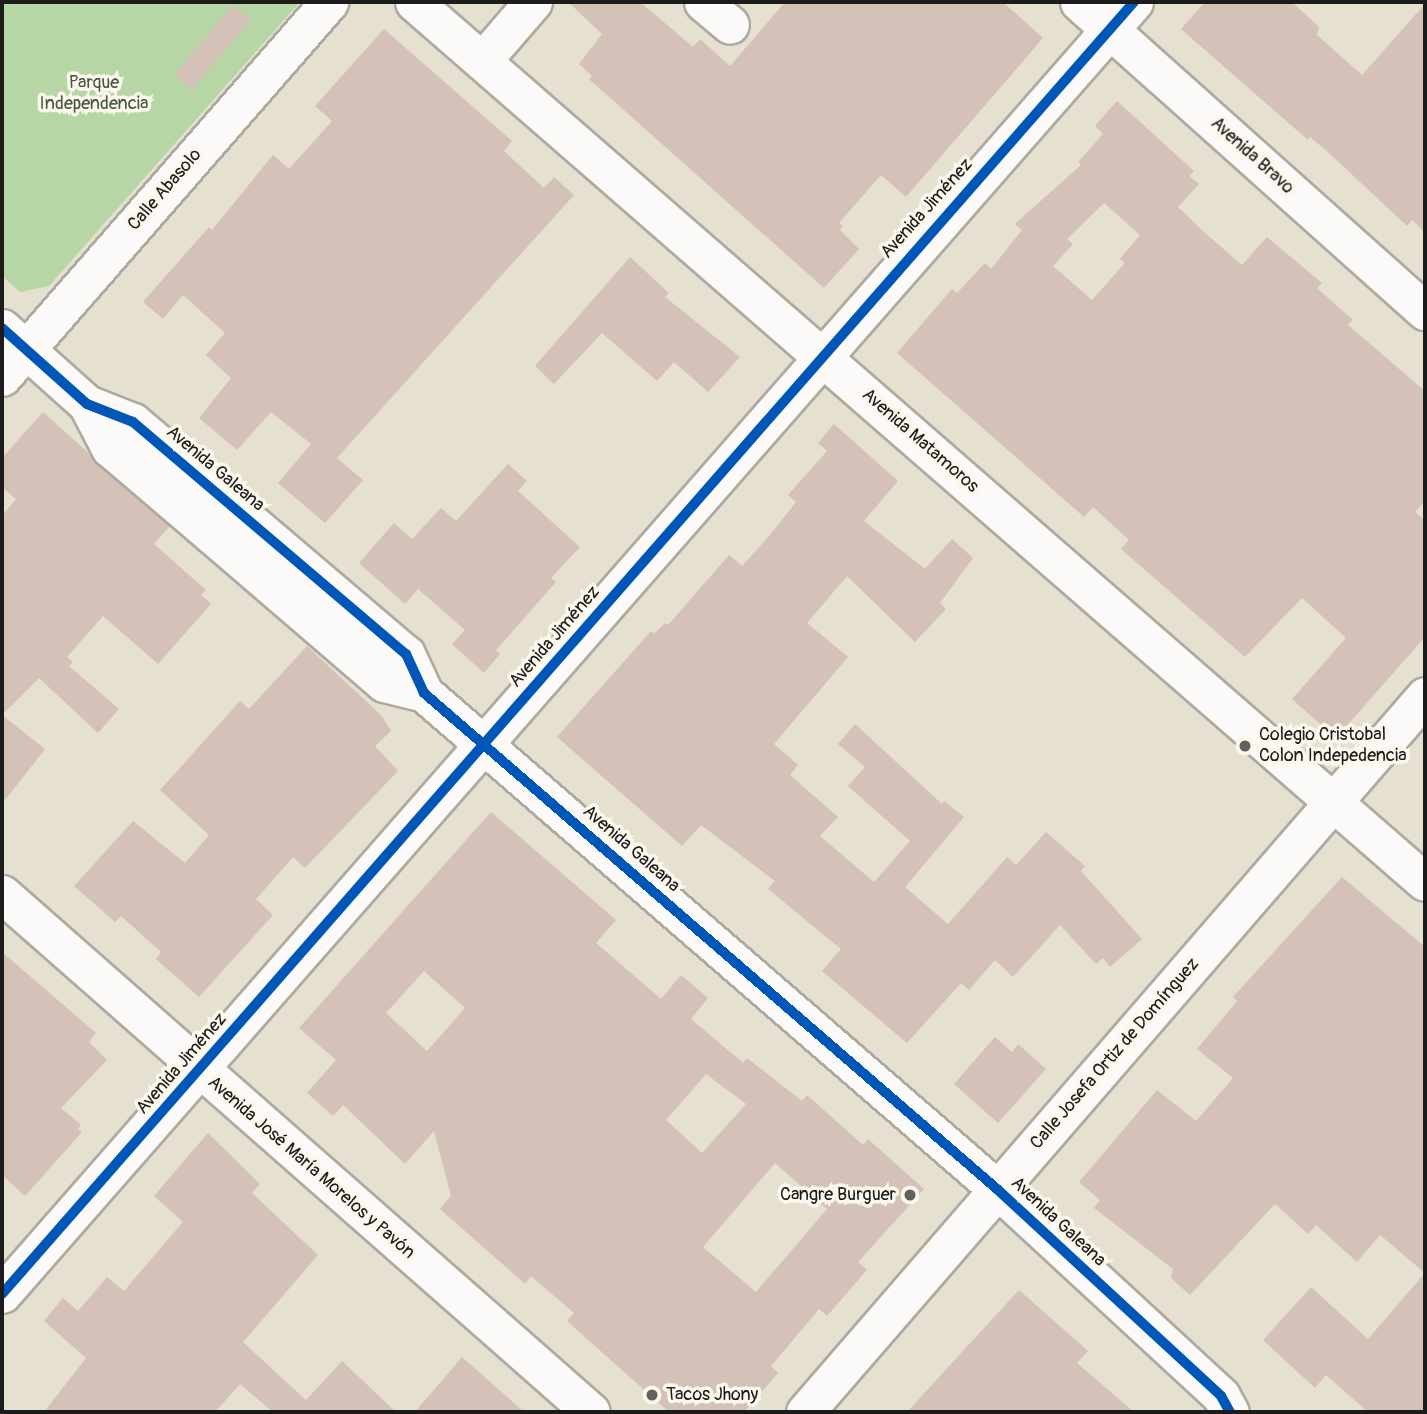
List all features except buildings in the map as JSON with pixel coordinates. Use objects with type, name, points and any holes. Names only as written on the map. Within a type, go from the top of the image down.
[{"type":"street","name":"Calle Abasolo","points":[[2,377],[14,339],[329,2]]},
{"type":"street","name":"Avenida Matamoros","points":[[414,2],[822,355],[1332,804],[1425,882]]},
{"type":"street","points":[[482,61],[533,2]]},
{"type":"street","name":"Avenida Bravo","points":[[1079,2],[1425,311]]},
{"type":"street","name":"Avenida Jiménez","points":[[2,1294],[1134,2]]},
{"type":"street","name":"Avenida Galeana","points":[[14,339],[87,404],[110,448],[384,683],[424,693],[485,745],[997,1189],[1226,1404],[1258,1412]]},
{"type":"street","name":"Calle Josefa Ortiz de Domínguez","points":[[805,1412],[1425,696]]},
{"type":"street","name":"Avenida José María Morelos y Pavón","points":[[2,894],[199,1071],[591,1412]]},
{"type":"green space","name":"Parque Independencia","points":[[2,2],[300,2],[49,286],[20,292],[2,276]]},
{"type":"cycle path","points":[[2,1294],[1134,2]]},
{"type":"cycle path","points":[[2,328],[87,404],[133,422],[406,654],[424,693],[997,1189],[1221,1396],[1230,1412]]},
{"type":"place","name":"Colegio Cristobal Colon Indepedencia","points":[[1245,746]]},
{"type":"place","name":"Cangre Burguer","points":[[910,1195]]},
{"type":"place","name":"Tacos Jhony","points":[[652,1395]]}]
